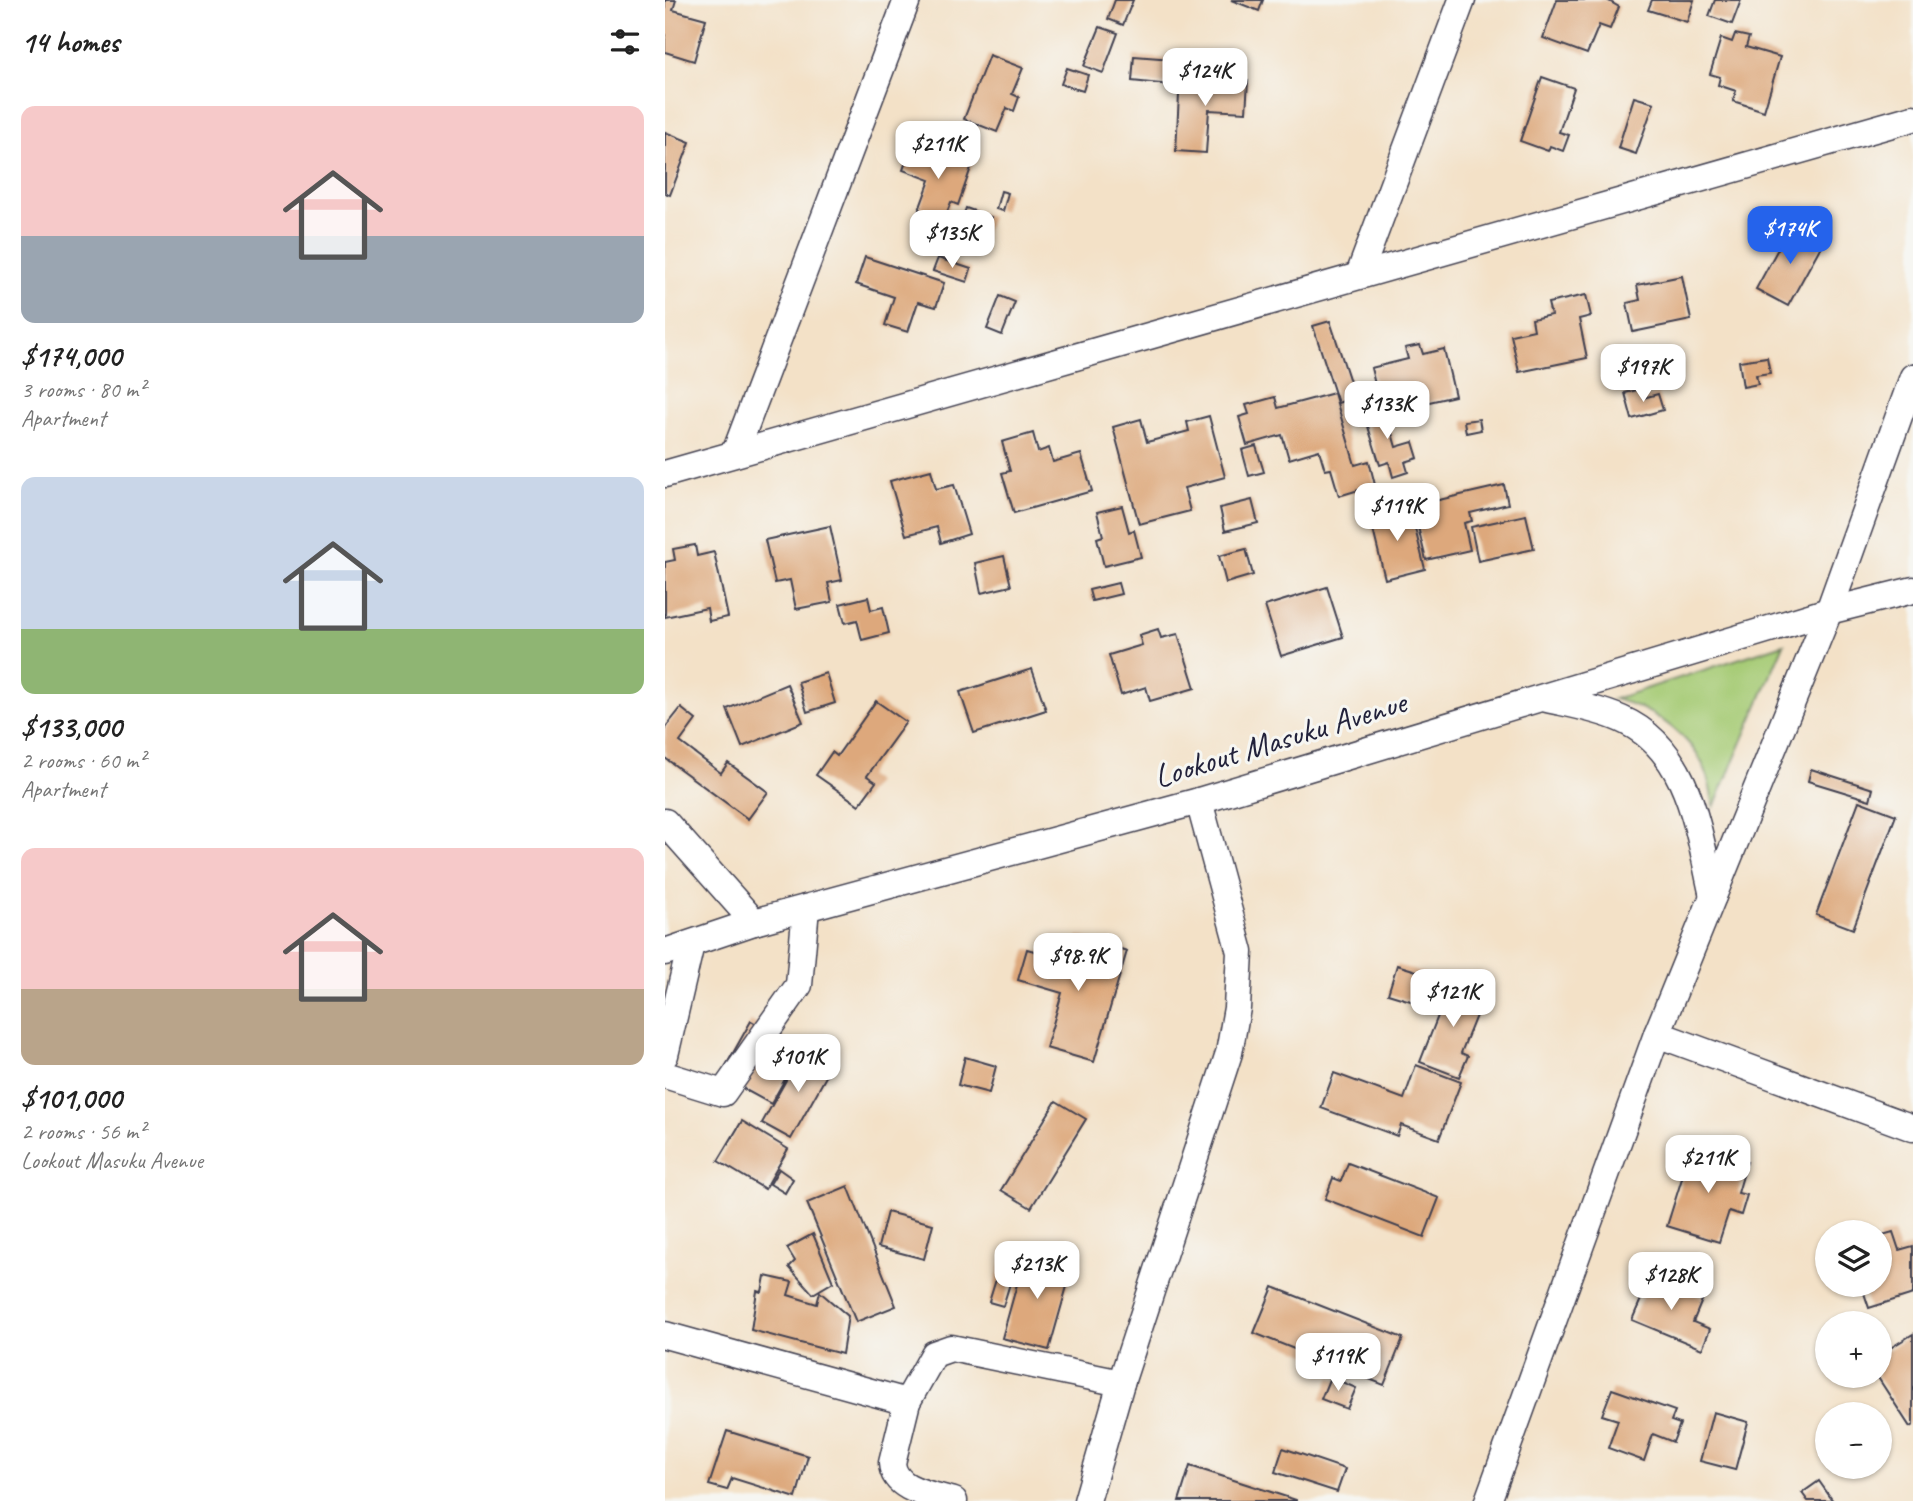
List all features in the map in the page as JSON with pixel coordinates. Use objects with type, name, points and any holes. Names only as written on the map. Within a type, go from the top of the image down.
[{"type":"street","points":[[735,453],[907,0]]},
{"type":"street","points":[[1359,275],[1462,0]]},
{"type":"street","points":[[665,474],[1913,118]]},
{"type":"street","points":[[1488,1501],[1657,1034],[1829,611],[1913,377]]},
{"type":"street","name":"Lookout Masuku Avenue","points":[[665,951],[754,922],[1199,801],[1829,611],[1913,590]]},
{"type":"street","points":[[1542,698],[1623,719],[1657,743],[1674,765],[1698,825],[1713,896]]},
{"type":"street","points":[[1087,1501],[1121,1383],[1229,1053],[1237,1008],[1240,952],[1199,801]]},
{"type":"street","points":[[665,822],[754,922]]},
{"type":"street","points":[[665,1074],[723,1093],[799,985],[806,908]]},
{"type":"street","points":[[665,1055],[691,944]]},
{"type":"street","points":[[1657,1034],[1913,1128]]},
{"type":"street","points":[[665,1335],[908,1402]]},
{"type":"street","points":[[954,1501],[904,1485],[893,1473],[891,1463],[908,1402],[934,1354],[951,1348],[1121,1383]]},
{"type":"green space","points":[[1784,644],[1714,807],[1705,770],[1687,742],[1653,715],[1614,699]]},
{"type":"building","points":[[665,0],[676,0],[673,10],[706,19],[694,61],[665,52]]},
{"type":"building","points":[[1115,0],[1133,0],[1123,25],[1108,19]]},
{"type":"building","points":[[1231,0],[1263,0],[1259,11]]},
{"type":"building","points":[[1557,0],[1607,0],[1619,7],[1610,29],[1599,25],[1587,54],[1543,38]]},
{"type":"building","points":[[1652,0],[1694,0],[1687,22],[1648,10]]},
{"type":"building","points":[[1715,0],[1741,0],[1732,24],[1709,16]]},
{"type":"building","points":[[1100,27],[1118,33],[1103,73],[1084,66]]},
{"type":"building","points":[[1735,34],[1749,37],[1746,47],[1780,57],[1764,111],[1733,101],[1736,91],[1718,85],[1720,77],[1710,74],[1721,38],[1732,42]]},
{"type":"building","points":[[989,55],[1023,68],[1012,94],[1019,97],[1014,111],[1007,108],[997,132],[964,119]]},
{"type":"building","points":[[1134,56],[1172,59],[1170,85],[1132,81]]},
{"type":"building","points":[[1067,68],[1088,75],[1083,91],[1061,84]]},
{"type":"building","points":[[1180,76],[1248,81],[1246,112],[1209,110],[1206,153],[1176,151]]},
{"type":"building","points":[[1542,77],[1574,88],[1559,132],[1569,135],[1563,151],[1550,146],[1548,151],[1520,141]]},
{"type":"building","points":[[1634,97],[1654,103],[1636,154],[1618,148]]},
{"type":"building","points":[[665,132],[690,142],[670,195],[665,193]]},
{"type":"building","points":[[914,140],[973,162],[958,205],[951,202],[940,230],[915,221],[930,180],[903,170]]},
{"type":"building","points":[[1001,191],[1008,193],[1003,211],[996,209]]},
{"type":"building","points":[[966,208],[991,217],[977,255],[952,246]]},
{"type":"building","points":[[1807,227],[1826,237],[1788,306],[1756,289],[1785,236],[1798,243]]},
{"type":"building","points":[[865,257],[944,283],[936,307],[918,302],[908,332],[885,325],[894,297],[856,284]]},
{"type":"building","points":[[938,258],[971,269],[967,282],[933,271]]},
{"type":"building","points":[[1682,276],[1691,320],[1633,332],[1627,303],[1640,300],[1637,285]]},
{"type":"building","points":[[1586,295],[1591,316],[1579,319],[1587,358],[1519,372],[1511,335],[1534,330],[1532,319],[1551,315],[1548,303]]},
{"type":"building","points":[[1000,296],[1015,302],[1002,335],[987,329]]},
{"type":"building","points":[[1330,321],[1355,397],[1338,403],[1313,326]]},
{"type":"building","points":[[1420,345],[1423,354],[1444,349],[1455,396],[1382,413],[1371,368],[1408,359],[1405,348]]},
{"type":"building","points":[[1767,357],[1770,373],[1756,375],[1758,384],[1743,387],[1739,361]]},
{"type":"building","points":[[1641,389],[1643,398],[1658,394],[1663,410],[1632,419],[1625,393]]},
{"type":"building","points":[[1334,393],[1355,465],[1369,461],[1375,485],[1339,496],[1331,469],[1325,470],[1319,450],[1289,459],[1282,435],[1247,445],[1239,417],[1249,414],[1246,405],[1275,397],[1278,408]]},
{"type":"building","points":[[1374,399],[1380,418],[1387,416],[1396,447],[1413,442],[1418,458],[1405,462],[1408,472],[1393,477],[1389,462],[1380,465],[1361,404]]},
{"type":"building","points":[[1209,416],[1225,477],[1184,488],[1190,511],[1139,524],[1113,427],[1141,419],[1147,442],[1189,431],[1187,422]]},
{"type":"building","points":[[1479,419],[1481,430],[1466,433],[1464,421]]},
{"type":"building","points":[[1033,433],[1038,452],[1049,448],[1053,462],[1081,454],[1092,491],[1014,513],[1002,473],[1010,471],[1002,442]]},
{"type":"building","points":[[1256,446],[1264,472],[1249,476],[1242,450]]},
{"type":"building","points":[[931,470],[936,489],[954,485],[969,534],[941,543],[937,527],[906,535],[890,481]]},
{"type":"building","points":[[1504,485],[1508,504],[1470,513],[1472,521],[1464,523],[1470,550],[1426,560],[1413,506]]},
{"type":"building","points":[[1252,500],[1258,523],[1225,531],[1220,508]]},
{"type":"building","points":[[1122,506],[1129,532],[1134,530],[1141,557],[1104,566],[1097,538],[1103,536],[1097,512]]},
{"type":"building","points":[[1410,508],[1425,569],[1385,579],[1370,517]]},
{"type":"building","points":[[1526,515],[1534,549],[1478,561],[1471,527]]},
{"type":"building","points":[[830,526],[842,580],[828,583],[832,602],[796,609],[790,580],[775,583],[765,540]]},
{"type":"building","points":[[695,545],[697,556],[714,552],[728,617],[709,621],[707,608],[665,617],[665,562],[675,560],[673,549]]},
{"type":"building","points":[[1246,549],[1253,575],[1226,583],[1219,556]]},
{"type":"building","points":[[1004,556],[1011,586],[981,593],[975,563]]},
{"type":"building","points":[[1118,583],[1121,594],[1092,601],[1089,590]]},
{"type":"building","points":[[1327,587],[1343,637],[1281,656],[1265,606]]},
{"type":"building","points":[[868,597],[871,610],[883,607],[889,633],[862,640],[857,620],[845,623],[840,604]]},
{"type":"building","points":[[1158,629],[1161,638],[1178,634],[1195,688],[1150,701],[1146,687],[1121,695],[1109,655],[1142,645],[1139,635]]},
{"type":"building","points":[[1032,669],[1046,710],[974,733],[960,692]]},
{"type":"building","points":[[826,673],[835,703],[807,712],[798,682]]},
{"type":"building","points":[[787,684],[803,722],[742,747],[727,709]]},
{"type":"building","points":[[876,701],[906,722],[867,776],[876,782],[859,805],[816,775],[832,752],[837,756]]},
{"type":"building","points":[[681,708],[696,720],[680,742],[721,773],[728,763],[768,792],[748,819],[665,758],[665,728]]},
{"type":"building","points":[[1811,769],[1873,789],[1870,800],[1808,781]]},
{"type":"building","points":[[1859,801],[1896,815],[1853,929],[1816,915]]},
{"type":"building","points":[[1078,936],[1127,951],[1094,1062],[1046,1048],[1062,993],[1018,980],[1027,949],[1071,961]]},
{"type":"building","points":[[1397,965],[1436,977],[1427,1006],[1388,994]]},
{"type":"building","points":[[1452,980],[1485,993],[1461,1053],[1468,1056],[1459,1077],[1420,1062]]},
{"type":"building","points":[[751,1021],[802,1049],[771,1104],[720,1076]]},
{"type":"building","points":[[804,1048],[833,1064],[791,1139],[762,1123]]},
{"type":"building","points":[[965,1057],[996,1066],[989,1093],[958,1085]]},
{"type":"building","points":[[1416,1065],[1461,1082],[1439,1139],[1401,1125],[1397,1136],[1321,1108],[1334,1073],[1404,1099]]},
{"type":"building","points":[[1056,1101],[1086,1119],[1031,1208],[1001,1190]]},
{"type":"building","points":[[742,1121],[788,1149],[765,1189],[718,1161]]},
{"type":"building","points":[[1702,1148],[1747,1162],[1738,1193],[1747,1195],[1741,1215],[1729,1211],[1719,1242],[1667,1226],[1689,1156],[1698,1159]]},
{"type":"building","points":[[1348,1163],[1439,1198],[1424,1237],[1325,1199],[1333,1178],[1341,1181]]},
{"type":"building","points":[[779,1169],[793,1179],[785,1193],[770,1184]]},
{"type":"building","points":[[848,1186],[896,1306],[856,1322],[807,1203]]},
{"type":"building","points":[[887,1212],[933,1224],[924,1259],[878,1247]]},
{"type":"building","points":[[1892,1232],[1899,1250],[1913,1246],[1913,1294],[1869,1308],[1865,1297],[1892,1297]]},
{"type":"building","points":[[813,1234],[833,1282],[813,1294],[789,1267],[795,1261],[787,1248]]},
{"type":"building","points":[[1026,1252],[1073,1265],[1049,1350],[1002,1338]]},
{"type":"building","points":[[1003,1257],[1017,1261],[1003,1306],[989,1302]]},
{"type":"building","points":[[765,1276],[792,1282],[788,1295],[817,1304],[820,1292],[848,1316],[842,1354],[751,1330],[757,1291],[762,1292]]},
{"type":"building","points":[[1651,1276],[1703,1298],[1693,1322],[1710,1329],[1702,1349],[1632,1320]]},
{"type":"building","points":[[1273,1287],[1403,1338],[1384,1385],[1254,1333]]},
{"type":"building","points":[[1913,1334],[1913,1425],[1910,1427],[1885,1388],[1892,1388],[1892,1347]]},
{"type":"building","points":[[1330,1377],[1356,1388],[1347,1409],[1321,1399]]},
{"type":"building","points":[[1612,1389],[1675,1411],[1671,1421],[1680,1424],[1673,1442],[1653,1434],[1644,1461],[1608,1448],[1618,1420],[1602,1415]]},
{"type":"building","points":[[1713,1412],[1748,1422],[1735,1470],[1700,1461]]},
{"type":"building","points":[[727,1431],[808,1456],[796,1498],[732,1478],[727,1490],[709,1485]]},
{"type":"building","points":[[1283,1448],[1345,1469],[1337,1492],[1275,1472]]},
{"type":"building","points":[[1190,1466],[1296,1500],[1296,1501],[1179,1501]]},
{"type":"building","points":[[1819,1481],[1833,1501],[1808,1501],[1802,1493]]}]
